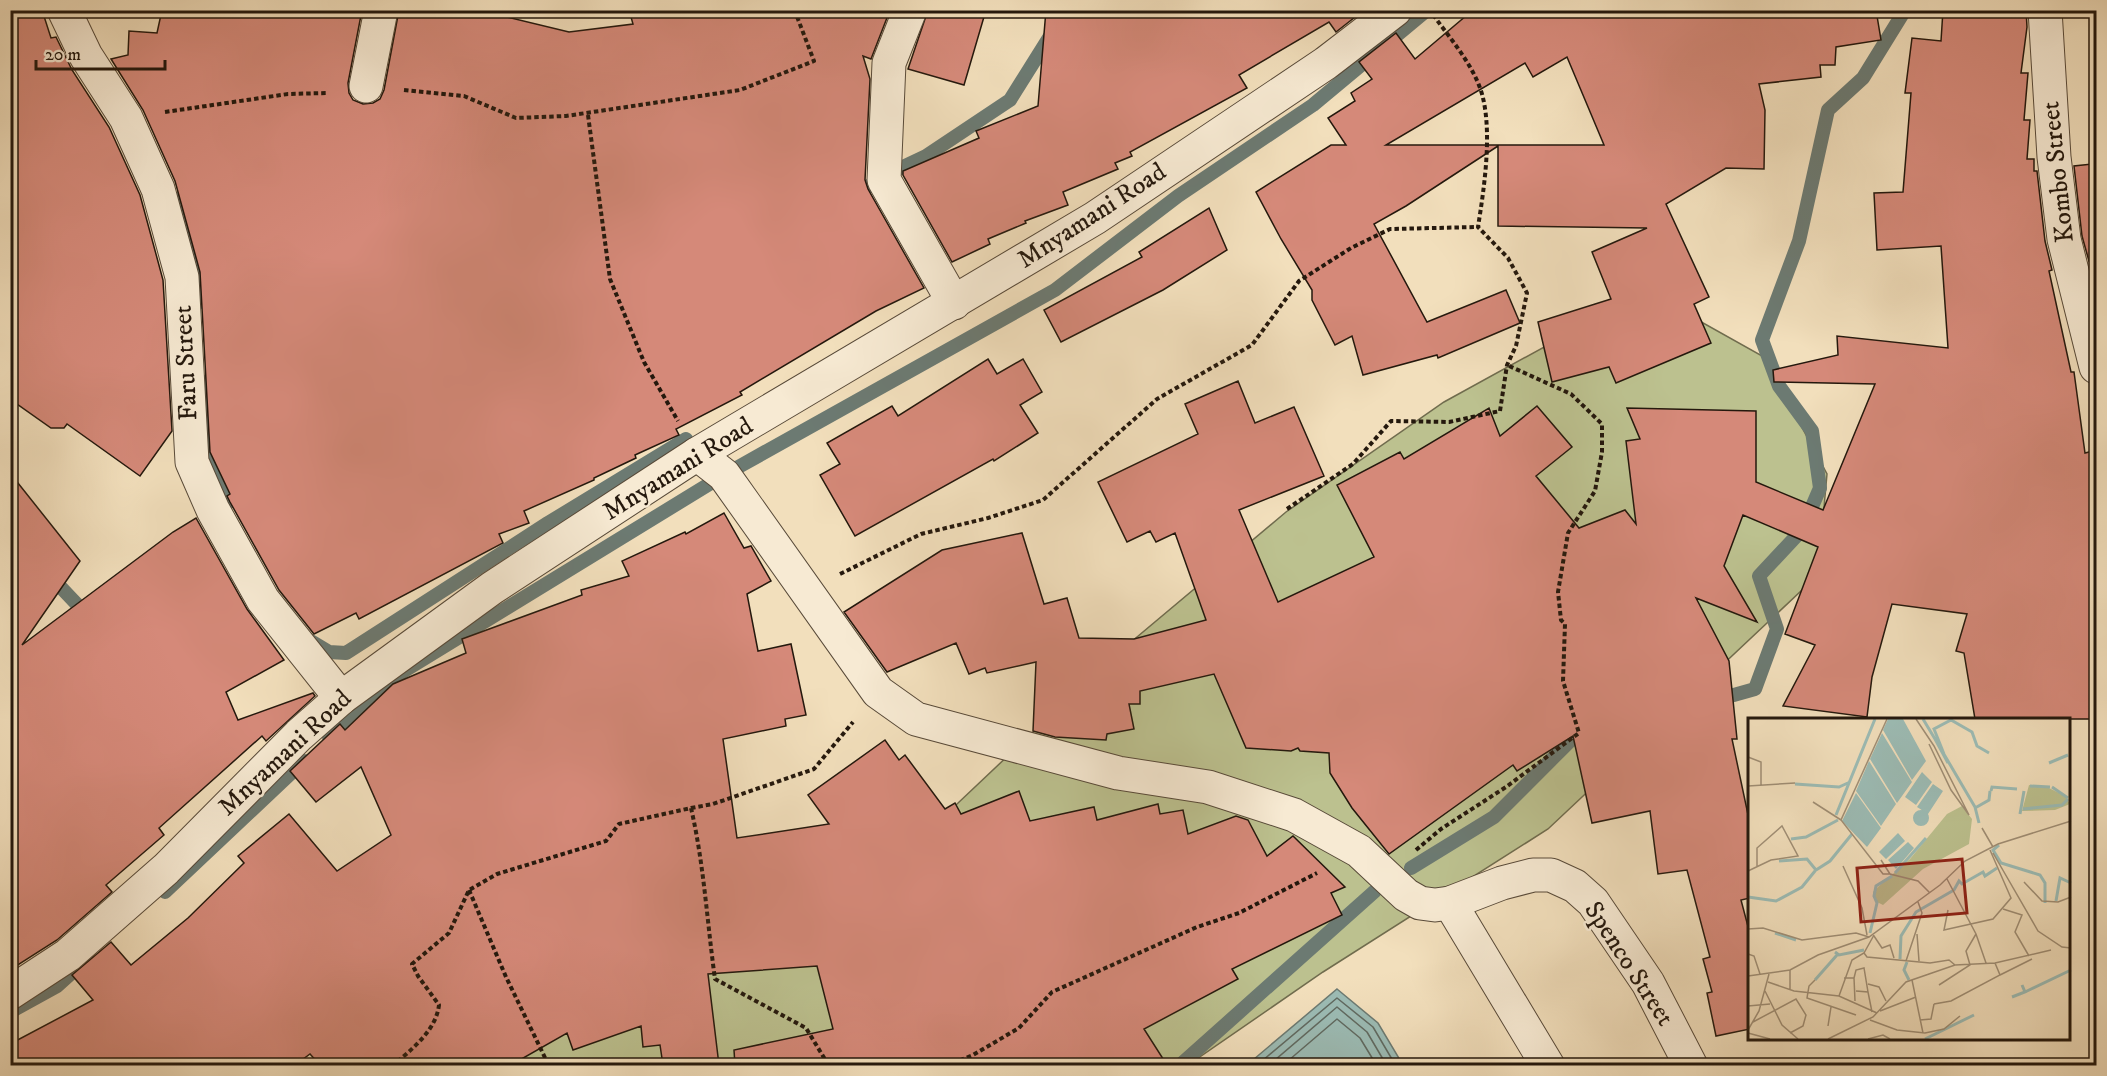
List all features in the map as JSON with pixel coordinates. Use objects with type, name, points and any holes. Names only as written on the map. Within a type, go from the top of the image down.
[{"type":"street","name":"Faru Street","points":[[64,10],[86,56],[126,118],[158,189],[182,277],[192,462],[213,510],[262,600],[341,698]]},
{"type":"street","points":[[366,86],[381,10]]},
{"type":"street","points":[[910,10],[889,63],[884,180],[954,303]]},
{"type":"street","name":"Mnyamani Road","points":[[10,993],[68,955],[166,869],[298,735],[341,698],[492,588],[697,454],[1095,218],[1326,63],[1395,10]]},
{"type":"street","name":"Kombo Street","points":[[2044,10],[2054,157],[2064,239],[2097,367]]},
{"type":"street","points":[[697,454],[724,475],[878,692],[916,719],[1118,774],[1208,787],[1294,814],[1359,851],[1406,895],[1428,904],[1450,903],[1548,1065]]},
{"type":"street","name":"Spenco Street","points":[[1450,903],[1502,883],[1533,875],[1551,875],[1575,886],[1593,902],[1648,983],[1691,1065]]},
{"type":"path","points":[[126,118],[288,94],[361,95],[366,86],[464,96],[516,118],[588,115],[657,101],[740,90],[814,61],[796,14],[804,10]]},
{"type":"path","points":[[1430,10],[1467,62],[1483,97],[1486,123],[1484,191],[1478,227]]},
{"type":"path","points":[[588,115],[610,279],[644,362],[697,454]]},
{"type":"path","points":[[805,592],[921,534],[1043,500],[1157,399],[1252,345],[1299,281],[1351,248],[1390,229],[1478,227],[1508,258],[1527,293],[1516,345],[1507,365],[1500,411],[1449,422],[1391,421],[1353,464],[1287,509]]},
{"type":"path","points":[[946,1065],[973,1055],[1019,1028],[1052,992],[1197,927],[1239,913],[1359,851],[1404,861],[1441,829],[1506,787],[1579,733],[1563,681],[1565,624],[1562,620],[1558,592],[1565,562],[1568,533],[1595,491],[1602,452],[1602,424],[1571,394],[1507,365]]},
{"type":"path","points":[[392,1065],[413,1048],[437,1020],[439,1005],[418,976],[412,963],[449,933],[469,890],[496,874],[606,841],[619,824],[713,804],[814,769],[878,692]]},
{"type":"path","points":[[691,808],[703,873],[705,907],[715,979],[806,1028],[829,1065]]},
{"type":"path","points":[[469,890],[502,969],[549,1065]]},
{"type":"green space","points":[[1646,291],[1764,357],[1827,474],[1818,575],[1548,829],[1323,972],[1188,1065],[459,1066],[563,1017],[784,933],[957,804],[1106,663],[1286,512],[1444,402]]},
{"type":"water","points":[[1337,989],[1378,1023],[1403,1065],[1247,1065]]},
{"type":"building","points":[[10,10],[42,10],[51,38],[56,37],[72,70],[109,127],[140,195],[163,280],[172,431],[140,476],[67,424],[64,428],[51,428],[10,399]]},
{"type":"building","points":[[162,10],[362,10],[348,83],[349,93],[353,100],[363,104],[373,103],[380,99],[384,90],[399,10],[478,10],[569,32],[633,24],[629,10],[890,10],[871,59],[863,56],[870,79],[865,180],[924,288],[876,311],[740,392],[742,395],[676,429],[679,435],[635,455],[636,458],[594,480],[524,511],[529,523],[499,534],[503,543],[359,619],[356,613],[314,634],[279,590],[227,496],[230,494],[210,452],[200,272],[175,181],[143,110],[111,59],[128,55],[129,31],[157,33]]},
{"type":"building","points":[[928,10],[986,10],[964,85],[908,69]]},
{"type":"building","points":[[1046,10],[1364,10],[1336,32],[1329,22],[1239,75],[1247,88],[1130,152],[1132,156],[1115,163],[1118,169],[1063,192],[1068,205],[1025,221],[1026,223],[988,239],[990,244],[952,262],[903,175],[903,171],[979,138],[976,131],[1038,106]]},
{"type":"building","points":[[1473,10],[1876,10],[1881,40],[1836,47],[1835,65],[1820,65],[1821,77],[1759,84],[1765,110],[1764,169],[1726,168],[1666,204],[1709,297],[1694,304],[1711,343],[1616,383],[1609,367],[1552,382],[1538,322],[1611,299],[1592,252],[1647,228],[1498,226],[1498,146],[1406,206],[1374,224],[1427,322],[1506,290],[1520,323],[1438,358],[1437,355],[1363,375],[1352,336],[1335,345],[1312,300],[1312,290],[1256,192],[1331,145],[1346,145],[1328,118],[1355,101],[1351,93],[1372,79],[1359,62],[1396,33],[1415,59]],"holes":[[[1567,57],[1604,145],[1386,145],[1525,63],[1533,77]]]},
{"type":"building","points":[[1943,10],[2026,10],[2027,27],[2021,73],[2028,73],[2024,120],[2030,120],[2027,159],[2034,159],[2034,171],[2037,171],[2045,241],[2052,270],[2049,271],[2071,372],[2074,372],[2085,453],[2097,450],[2097,629],[2091,630],[2097,669],[2097,719],[1975,718],[1964,653],[1956,651],[1967,614],[1892,604],[1872,677],[1867,717],[1783,706],[1815,645],[1785,634],[1818,547],[1743,515],[1724,566],[1757,622],[1696,598],[1729,661],[1737,739],[1732,739],[1748,815],[1748,898],[1741,900],[1748,926],[1748,1029],[1716,1036],[1707,993],[1712,992],[1703,959],[1710,957],[1687,870],[1658,874],[1650,811],[1592,823],[1573,736],[1517,771],[1513,765],[1389,854],[1352,808],[1330,773],[1329,753],[1300,751],[1298,748],[1291,751],[1246,748],[1214,674],[1140,691],[1140,704],[1129,704],[1134,729],[1107,734],[1106,740],[1055,737],[1033,731],[1036,662],[987,673],[985,668],[969,674],[956,643],[887,672],[844,612],[942,550],[1022,533],[1044,604],[1067,598],[1079,638],[1134,639],[1206,620],[1175,533],[1156,542],[1150,531],[1127,542],[1098,482],[1198,434],[1185,404],[1238,381],[1255,423],[1294,407],[1324,476],[1239,510],[1278,602],[1374,557],[1337,485],[1400,452],[1404,459],[1489,408],[1500,436],[1537,406],[1572,447],[1536,476],[1579,528],[1625,510],[1636,524],[1626,441],[1640,439],[1627,408],[1756,411],[1756,482],[1823,510],[1875,384],[1774,382],[1773,370],[1838,355],[1837,336],[1948,348],[1941,246],[1877,250],[1874,193],[1903,192],[1911,93],[1905,93],[1912,38],[1941,41]]},
{"type":"building","points":[[2092,164],[2097,204],[2097,259],[2089,261],[2082,236],[2074,166]]},
{"type":"building","points":[[1209,208],[1227,250],[1163,290],[1061,342],[1044,310],[1142,257],[1139,252]]},
{"type":"building","points":[[988,359],[997,374],[1023,359],[1042,392],[1020,405],[1038,433],[994,461],[993,459],[855,536],[820,475],[840,464],[827,443],[892,406],[898,416]]},
{"type":"building","points":[[10,473],[80,561],[22,645],[173,532],[196,518],[247,609],[284,660],[226,692],[238,720],[313,693],[315,696],[266,741],[262,736],[159,828],[164,835],[106,885],[112,892],[57,940],[10,970]]},
{"type":"building","points":[[724,513],[744,548],[751,546],[771,581],[747,594],[758,651],[791,644],[806,715],[785,719],[786,726],[723,739],[737,838],[829,824],[808,795],[885,740],[899,760],[905,755],[945,809],[955,803],[961,814],[1019,791],[1030,821],[1094,807],[1097,820],[1158,804],[1160,814],[1183,810],[1188,834],[1236,816],[1248,820],[1267,856],[1293,836],[1345,887],[1331,893],[1342,915],[1232,969],[1238,979],[1144,1029],[1167,1065],[735,1065],[734,1050],[833,1029],[817,966],[708,974],[719,1065],[663,1065],[660,1045],[643,1047],[641,1026],[573,1050],[567,1033],[511,1065],[320,1065],[310,1054],[295,1065],[10,1065],[10,1044],[93,1000],[72,975],[111,942],[131,965],[188,918],[244,863],[238,856],[289,814],[337,871],[391,835],[361,767],[316,802],[290,771],[340,724],[345,730],[393,684],[466,653],[462,639],[582,595],[581,590],[629,576],[622,561],[685,532],[686,534]]},
{"type":"waterway","points":[[329,737],[386,682],[724,475],[1055,290],[1178,196],[1313,105],[1427,10]]},
{"type":"waterway","points":[[1716,700],[1755,689],[1777,629],[1759,576],[1802,530],[1820,488],[1812,431],[1779,386],[1762,340],[1799,241],[1828,110],[1863,78],[1905,10]]},
{"type":"waterway","points":[[850,193],[884,180],[890,173],[926,156],[1010,100],[1052,33]]},
{"type":"waterway","points":[[176,199],[190,234],[203,302]]},
{"type":"waterway","points":[[208,381],[204,450],[213,463],[227,504]]},
{"type":"waterway","points":[[309,640],[329,652],[346,653],[548,523],[686,439]]},
{"type":"waterway","points":[[49,580],[52,578],[88,616]]},
{"type":"waterway","points":[[1411,868],[1494,817],[1573,738],[1590,734]]},
{"type":"waterway","points":[[165,892],[304,761]]},
{"type":"waterway","points":[[1179,1066],[1375,891]]},
{"type":"waterway","points":[[10,1012],[57,986],[87,959]]}]
